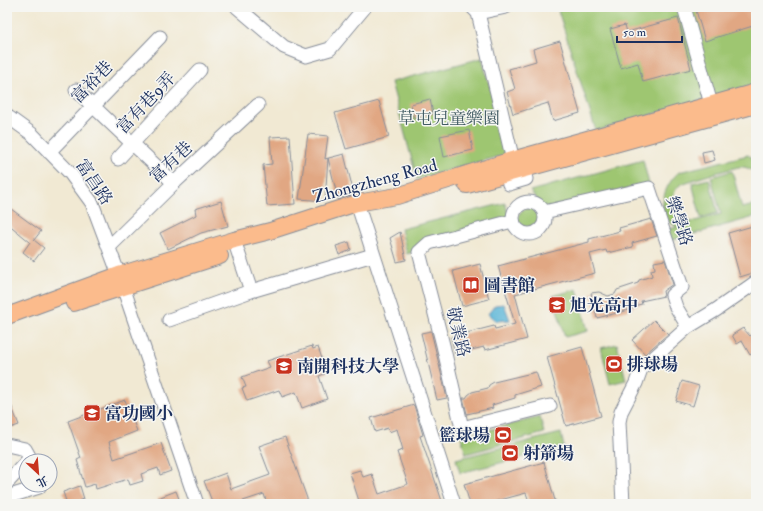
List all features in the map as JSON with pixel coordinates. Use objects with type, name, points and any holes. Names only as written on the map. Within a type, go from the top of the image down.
[{"type":"main road","name":"Zhongzheng Road","points":[[515,172],[711,104],[756,92]]},
{"type":"main road","name":"Zhongzheng Road","points":[[7,316],[236,245],[270,231],[359,208],[515,172],[756,105]]},
{"type":"main road","name":"Zhongzheng Road","points":[[7,327],[121,281]]},
{"type":"street","points":[[237,7],[284,47],[306,56],[330,49],[365,7]]},
{"type":"street","points":[[506,7],[475,10],[515,172],[524,202]]},
{"type":"street","points":[[684,7],[711,104]]},
{"type":"street","name":"富裕巷","points":[[50,152],[160,38]]},
{"type":"street","name":"富有巷9弄","points":[[118,159],[200,70]]},
{"type":"street","points":[[76,90],[174,183]]},
{"type":"street","name":"富有巷","points":[[109,247],[174,183],[258,105]]},
{"type":"street","name":"富昌路","points":[[7,116],[32,134],[50,152],[70,173],[92,204],[121,281],[197,504]]},
{"type":"street","name":"樂學路","points":[[544,212],[649,188],[682,287],[672,295],[676,307],[688,327]]},
{"type":"street","points":[[524,202],[533,202],[544,212],[545,222],[543,227],[534,234],[528,235],[518,231],[514,227],[512,221],[514,210],[524,202]]},
{"type":"street","points":[[359,208],[454,504]]},
{"type":"street","name":"敬業路","points":[[512,221],[429,243],[419,252],[443,345],[462,428],[550,406]]},
{"type":"street","points":[[236,245],[251,291]]},
{"type":"street","points":[[169,320],[251,291],[373,255]]},
{"type":"street","points":[[623,504],[619,422],[620,412],[636,383],[641,369],[688,327],[755,284]]},
{"type":"street","points":[[7,446],[25,449],[27,453]]},
{"type":"street","points":[[7,483],[18,471]]},
{"type":"street","points":[[8,495],[18,492]]},
{"type":"green space","points":[[557,7],[756,7],[756,84],[596,131]]},
{"type":"green space","name":"草屯兒童樂園","points":[[482,58],[508,154],[417,179],[391,82]]},
{"type":"green space","points":[[748,155],[756,161],[756,174],[749,169],[739,167],[690,181],[680,185],[676,190],[673,201],[681,216],[691,222],[721,214],[711,177],[732,171],[742,208],[750,206],[756,201],[756,215],[751,218],[669,241],[666,230],[677,227],[669,222],[665,216],[663,202],[667,188],[674,177],[679,172]]},
{"type":"green space","points":[[643,160],[649,184],[545,209],[530,191]]},
{"type":"green space","points":[[709,179],[718,213],[701,218],[692,183]]},
{"type":"green space","points":[[505,203],[510,219],[407,254],[401,229]]},
{"type":"green space","points":[[525,208],[533,208],[540,215],[540,223],[533,230],[525,230],[518,223],[518,215]]},
{"type":"green space","points":[[577,289],[588,331],[565,337],[553,296]]},
{"type":"green space","name":"排球場","points":[[617,344],[626,380],[610,384],[601,348]]},
{"type":"green space","name":"籃球場","points":[[540,417],[544,433],[466,454],[461,437]]},
{"type":"green space","name":"射箭場","points":[[561,433],[564,447],[460,473],[456,459]]},
{"type":"water","points":[[504,304],[510,320],[496,321],[488,314],[495,305]]},
{"type":"building","points":[[695,7],[751,7],[756,25],[705,41]]},
{"type":"building","points":[[678,18],[691,69],[643,82],[638,63],[621,68],[610,29],[625,25],[627,32]]},
{"type":"building","points":[[560,41],[580,113],[553,121],[548,103],[513,114],[507,92],[515,89],[509,69],[536,61],[533,49]]},
{"type":"building","points":[[430,99],[433,114],[414,119],[411,104]]},
{"type":"building","points":[[379,101],[389,137],[346,149],[335,113]]},
{"type":"building","points":[[469,130],[473,150],[444,157],[440,136]]},
{"type":"building","points":[[308,134],[328,136],[325,159],[328,158],[325,201],[299,199]]},
{"type":"building","points":[[290,136],[295,204],[267,206],[263,165],[272,164],[270,137]]},
{"type":"building","points":[[712,150],[715,160],[704,163],[702,152]]},
{"type":"building","points":[[344,154],[354,194],[338,199],[328,158]]},
{"type":"building","points":[[221,201],[228,226],[201,233],[168,249],[160,233],[196,215],[195,209]]},
{"type":"building","points":[[7,206],[41,231],[34,240],[44,248],[34,261],[23,252],[30,242],[7,223]]},
{"type":"building","points":[[651,219],[657,236],[632,243],[633,247],[607,253],[606,250],[590,254],[595,273],[515,294],[527,339],[485,350],[484,347],[455,354],[451,337],[494,326],[495,329],[515,324],[498,266],[589,242],[589,239],[620,231],[619,228]]},
{"type":"building","points":[[756,225],[756,272],[740,277],[728,233]]},
{"type":"building","points":[[400,232],[406,260],[397,262],[390,238]]},
{"type":"building","points":[[349,242],[351,250],[339,255],[336,246]]},
{"type":"building","points":[[665,260],[673,284],[663,291],[664,296],[641,301],[642,304],[633,306],[633,309],[597,318],[591,293],[599,292],[608,296],[615,294],[617,290],[638,283],[639,280],[652,276],[651,270],[655,269],[654,262]]},
{"type":"building","name":"圖書館","points":[[480,264],[489,299],[462,306],[453,271]]},
{"type":"building","points":[[654,320],[668,334],[645,354],[632,340]]},
{"type":"building","points":[[743,328],[750,336],[756,332],[756,351],[750,355],[742,341],[737,344],[732,335]]},
{"type":"building","points":[[431,331],[447,398],[437,400],[421,333]]},
{"type":"building","points":[[312,346],[313,349],[318,347],[327,373],[319,376],[327,399],[302,408],[296,392],[282,397],[279,390],[247,401],[242,388],[246,387],[242,377],[270,367],[267,361]]},
{"type":"building","points":[[582,347],[601,416],[566,426],[547,357]]},
{"type":"building","points":[[536,372],[541,387],[515,395],[515,398],[492,405],[493,408],[467,414],[463,398],[466,398],[472,392],[488,388],[489,385],[494,382]]},
{"type":"building","points":[[682,381],[699,386],[693,406],[676,401]]},
{"type":"building","points":[[7,395],[19,425],[7,429]]},
{"type":"building","points":[[125,400],[137,431],[109,442],[114,459],[161,443],[171,471],[160,475],[158,468],[141,474],[143,481],[130,485],[128,479],[96,489],[95,484],[85,487],[77,460],[81,458],[68,421]]},
{"type":"building","points":[[414,405],[423,435],[420,436],[443,504],[360,504],[350,473],[360,470],[363,477],[372,474],[379,494],[408,484],[397,452],[403,450],[397,429],[389,432],[388,428],[375,432],[371,418]]},
{"type":"building","points":[[285,437],[309,504],[267,504],[264,494],[234,504],[213,504],[204,481],[226,473],[231,489],[270,475],[259,446]]},
{"type":"building","points":[[544,462],[556,504],[530,504],[526,493],[486,504],[470,504],[464,484]]},
{"type":"building","points":[[80,486],[84,499],[79,501],[80,504],[67,504],[63,492]]},
{"type":"building","points":[[176,491],[181,504],[160,504],[158,498]]},
{"type":"place","name":"圖書館","points":[[471,285]]},
{"type":"place","name":"旭光高中","points":[[557,305]]},
{"type":"place","name":"排球場","points":[[614,364]]},
{"type":"place","name":"南開科技大學","points":[[284,366]]},
{"type":"place","name":"富功國小","points":[[92,413]]},
{"type":"place","name":"籃球場","points":[[503,435]]},
{"type":"place","name":"射箭場","points":[[510,453]]}]
